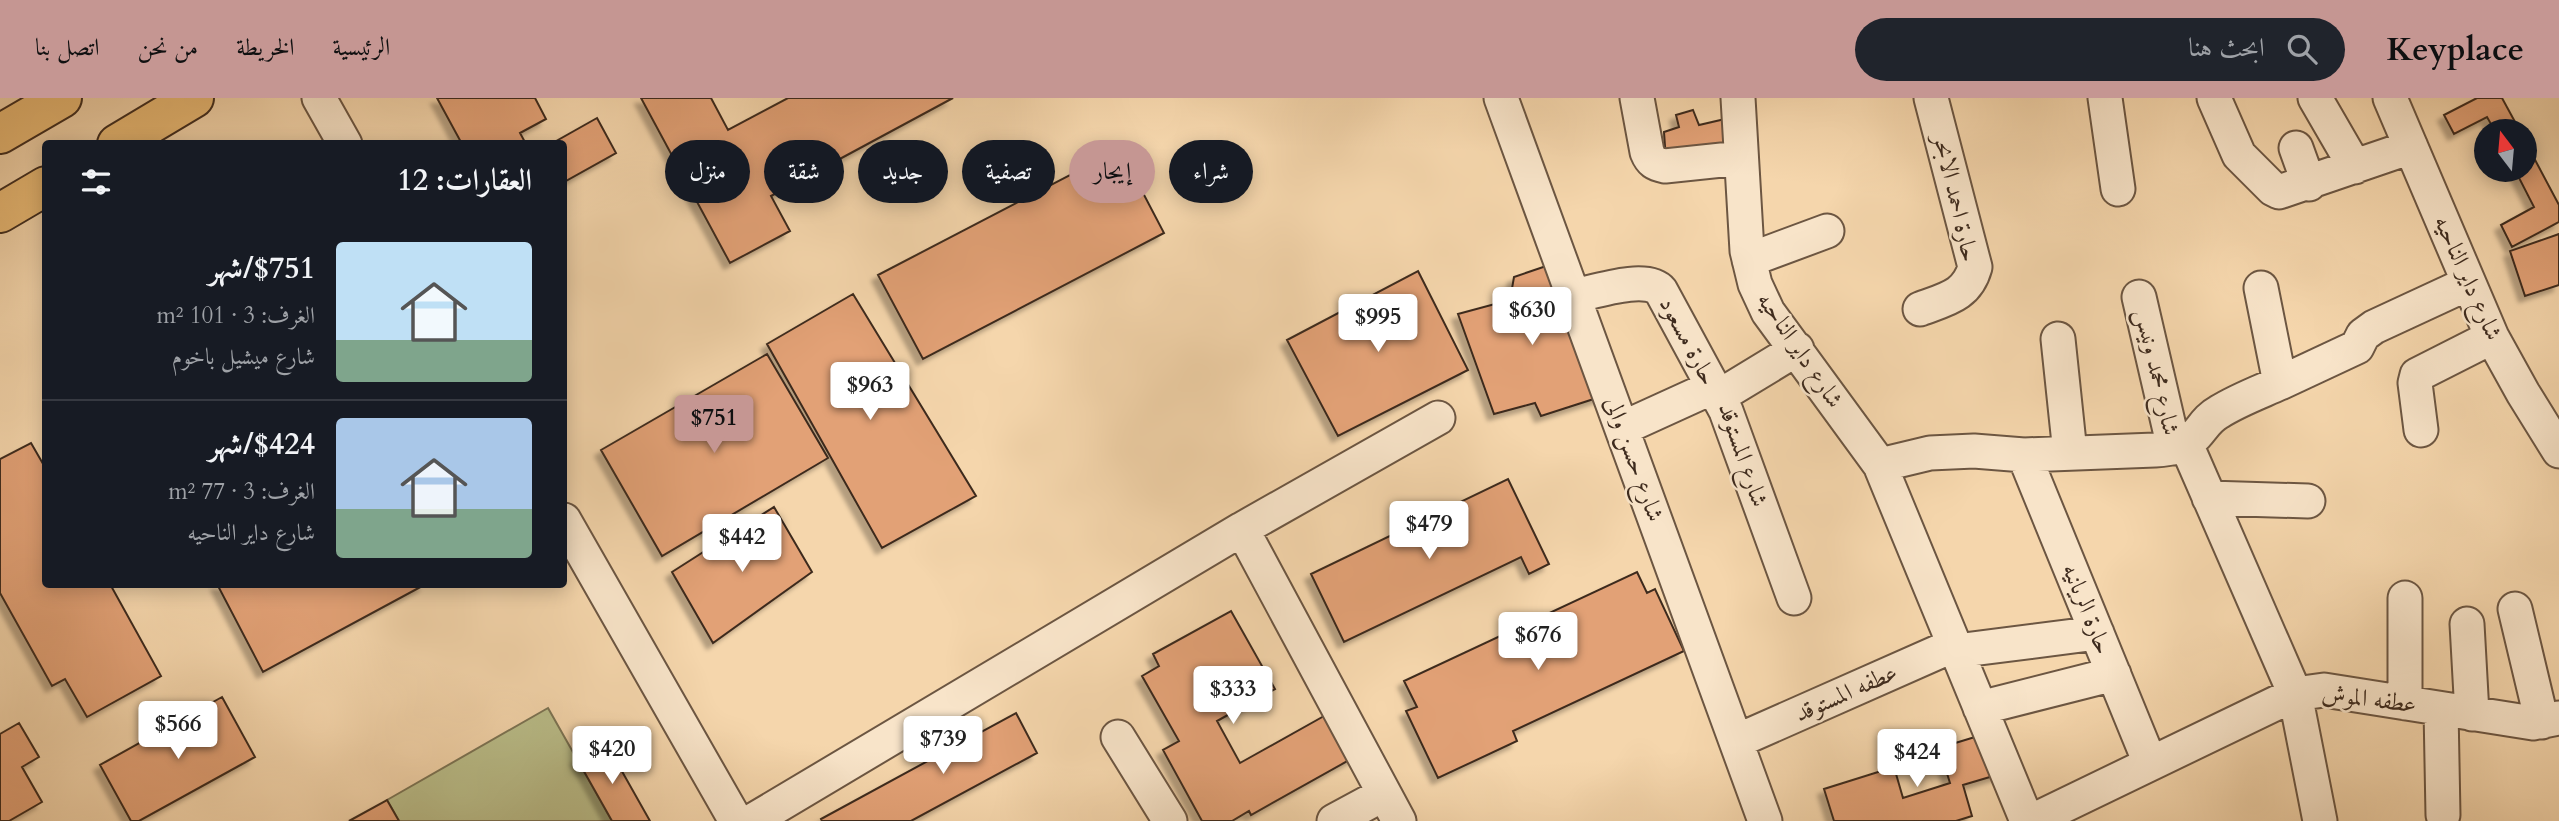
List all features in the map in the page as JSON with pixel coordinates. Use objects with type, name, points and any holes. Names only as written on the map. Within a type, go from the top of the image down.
[{"type":"main road","points":[[0,134],[62,98]]},
{"type":"main road","points":[[124,140],[194,98]]},
{"type":"main road","points":[[0,213],[42,188]]},
{"type":"street","points":[[319,98],[343,140]]},
{"type":"street","name":"شارع حسن والى","points":[[1501,98],[1765,821]]},
{"type":"street","points":[[1637,98],[1649,159],[1656,164],[1665,166],[1741,158]]},
{"type":"street","name":"شارع داير الناحيه","points":[[1738,98],[1749,260],[1755,284],[1768,312],[1880,465],[2029,821]]},
{"type":"street","name":"حارة احمد الابحر","points":[[1920,309],[1958,294],[1971,282],[1975,267],[1931,98]]},
{"type":"street","points":[[2105,98],[2118,189]]},
{"type":"street","points":[[2214,98],[2239,155],[2273,190],[2297,187],[2411,147]]},
{"type":"street","points":[[2315,98],[2355,167]]},
{"type":"street","name":"شارع داير الناحيه","points":[[2390,98],[2492,337],[2559,451]]},
{"type":"street","points":[[2296,148],[2297,187]]},
{"type":"street","points":[[1749,260],[1828,231]]},
{"type":"street","name":"حارة مسعود","points":[[1574,296],[1644,282],[1656,285],[1716,392]]},
{"type":"street","points":[[1880,465],[1930,453],[2070,453],[2180,446],[2196,435],[2204,421],[2220,411],[2357,348],[2363,335],[2374,327],[2469,283]]},
{"type":"street","points":[[2262,288],[2280,383]]},
{"type":"street","name":"شارع محمد ونيس","points":[[2139,297],[2180,446]]},
{"type":"street","points":[[2421,430],[2415,383],[2417,375],[2492,337]]},
{"type":"street","points":[[2058,339],[2070,453]]},
{"type":"street","name":"شارع المستوقد","points":[[1794,598],[1726,411],[1716,392],[1797,349]]},
{"type":"street","points":[[1623,428],[1716,392]]},
{"type":"street","points":[[752,821],[1242,529],[1438,418]]},
{"type":"street","points":[[2180,446],[2209,498],[2295,694],[2320,821]]},
{"type":"street","name":"حارة الريانيه","points":[[2024,454],[2151,764]]},
{"type":"street","points":[[2209,498],[2308,501]]},
{"type":"street","points":[[567,525],[736,821]]},
{"type":"street","points":[[1242,529],[1391,807],[1334,821]]},
{"type":"street","points":[[2405,598],[2405,703]]},
{"type":"street","points":[[2515,610],[2551,720]]},
{"type":"street","points":[[2443,815],[2467,624]]},
{"type":"street","name":"عطفه المستوقد","points":[[1737,741],[1955,648],[2097,633]]},
{"type":"street","points":[[1980,708],[2114,674]]},
{"type":"street","name":"عطفه الموش","points":[[2029,821],[2295,694],[2324,690],[2533,723],[2551,720]]},
{"type":"street","points":[[1118,737],[1170,821]]},
{"type":"green space","points":[[548,708],[612,821],[399,821],[387,800]]},
{"type":"building","points":[[437,98],[535,98],[546,119],[520,133],[524,140],[460,140]]},
{"type":"building","points":[[641,98],[711,98],[728,130],[788,98],[953,98],[875,140],[858,140],[858,149],[844,157],[844,140],[764,140],[764,203],[775,203],[790,231],[730,263],[698,203],[750,203],[750,140],[665,140],[665,142]]},
{"type":"building","points":[[2477,98],[2502,98],[2513,119],[2474,119],[2474,124],[2454,134],[2444,115]]},
{"type":"building","points":[[1693,110],[1699,125],[1725,119],[1732,148],[1666,160],[1664,132],[1679,127],[1676,115]]},
{"type":"building","points":[[597,118],[616,153],[567,180],[567,140],[558,140]]},
{"type":"building","points":[[2538,165],[2559,205],[2559,222],[2512,247],[2501,225],[2534,207],[2521,182],[2538,182]]},
{"type":"building","points":[[1069,176],[1069,203],[1148,203],[1164,233],[923,359],[878,275],[1016,203],[1055,203],[1055,183]]},
{"type":"building","points":[[2559,234],[2559,285],[2525,296],[2510,251]]},
{"type":"building","points":[[1555,263],[1603,396],[1541,416],[1535,403],[1494,414],[1458,314],[1510,300],[1514,277]]},
{"type":"building","points":[[1418,271],[1468,370],[1338,436],[1287,340]]},
{"type":"building","points":[[853,294],[976,496],[882,548],[767,344]]},
{"type":"building","points":[[767,354],[828,458],[662,556],[601,450]]},
{"type":"building","points":[[31,443],[42,462],[42,588],[112,588],[161,676],[87,717],[65,679],[52,686],[0,593],[0,459]]},
{"type":"building","points":[[1508,479],[1549,564],[1529,574],[1521,557],[1344,642],[1311,574]]},
{"type":"building","points":[[774,507],[812,572],[713,643],[672,572]]},
{"type":"building","points":[[1637,572],[1647,593],[1655,589],[1684,651],[1513,731],[1517,741],[1438,778],[1406,711],[1417,707],[1404,681]]},
{"type":"building","points":[[219,588],[419,588],[263,672]]},
{"type":"building","points":[[1231,611],[1275,689],[1217,721],[1240,763],[1333,711],[1358,755],[1251,815],[1249,811],[1232,821],[1202,821],[1163,750],[1179,741],[1142,676],[1159,666],[1153,654]]},
{"type":"building","points":[[222,697],[255,757],[139,821],[131,821],[100,765]]},
{"type":"building","points":[[1016,713],[1037,753],[911,821],[822,821],[821,819]]},
{"type":"building","points":[[19,723],[39,757],[22,767],[42,802],[9,821],[0,821],[0,734]]},
{"type":"building","points":[[1988,733],[2000,774],[1963,785],[1972,816],[1956,821],[1834,821],[1824,789],[1894,767],[1903,798],[1950,783],[1939,748]]},
{"type":"building","points":[[606,743],[650,821],[612,821],[577,759]]},
{"type":"building","points":[[387,800],[399,821],[349,821]]}]
